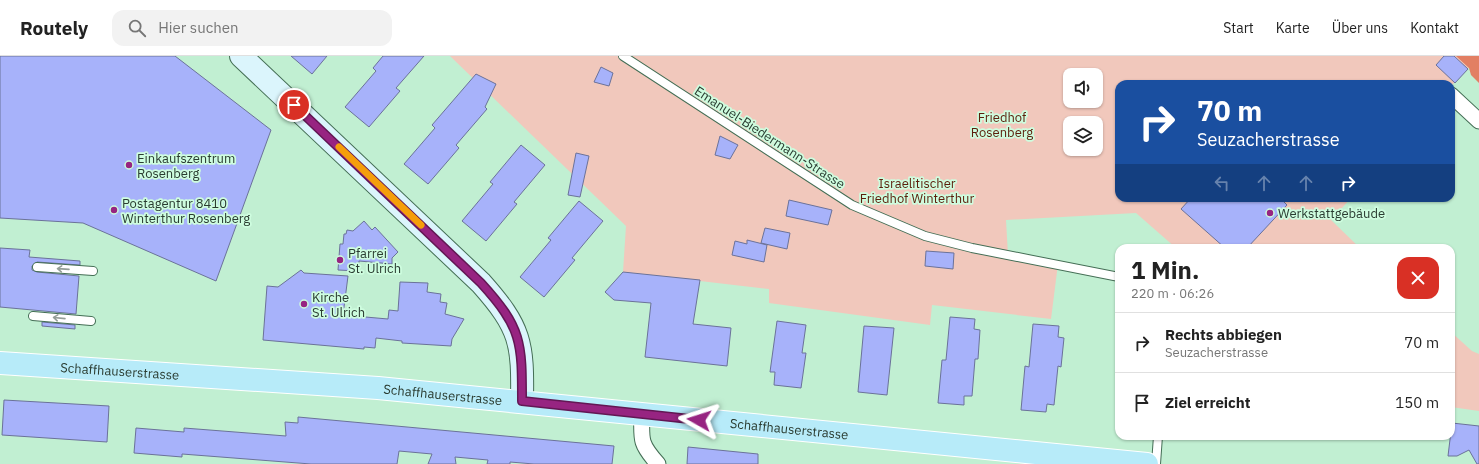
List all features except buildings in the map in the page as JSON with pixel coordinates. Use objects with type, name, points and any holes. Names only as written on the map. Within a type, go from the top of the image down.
[{"type":"main road","points":[[241,56],[337,144],[481,283],[500,304],[516,332],[520,346],[522,362],[522,401]]},
{"type":"main road","name":"Schaffhauserstrasse","points":[[0,363],[378,388],[522,401],[1147,464]]},
{"type":"street","points":[[1455,100],[1479,121]]},
{"type":"street","points":[[642,414],[641,441],[648,453],[658,464]]},
{"type":"lane","name":"Emanuel-Biedermann-Strasse","points":[[623,56],[852,205],[925,236],[972,248],[1115,276]]},
{"type":"lane","points":[[37,267],[93,271]]},
{"type":"lane","points":[[33,316],[91,322]]},
{"type":"lane","points":[[1156,464],[1158,440]]},
{"type":"green space","points":[[450,56],[1479,56],[1455,82],[1455,80],[1115,80],[1115,202],[1347,202],[1331,220],[1356,244],[1171,244],[1136,213],[1006,220],[1008,255],[1058,264],[1051,319],[932,305],[930,325],[769,303],[769,289],[623,272],[626,226]]},
{"type":"green space","points":[[1455,336],[1472,351],[1479,354],[1479,411],[1455,408]]},
{"type":"shaded area","points":[[1456,56],[1479,56],[1479,83],[1471,75],[1469,68]]},
{"type":"slow traffic","points":[[339,147],[421,225]]},
{"type":"place","name":"Einkaufszentrum Rosenberg","points":[[129,165]]},
{"type":"place","name":"Postagentur 8410 Winterthur Rosenberg","points":[[114,210]]},
{"type":"place","name":"Werkstattgebäude","points":[[1270,213]]},
{"type":"place","name":"Pfarrei St. Ulrich","points":[[340,260]]},
{"type":"place","name":"Kirche St. Ulrich","points":[[304,304]]},
{"type":"route","points":[[294,105],[337,144],[481,283],[500,304],[516,332],[520,346],[522,357],[522,401],[699,420]]},
{"type":"park label","name":"Friedhof Rosenberg","points":[[1002,124]]},
{"type":"park label","name":"Israelitischer Friedhof Winterthur","points":[[917,190]]}]
